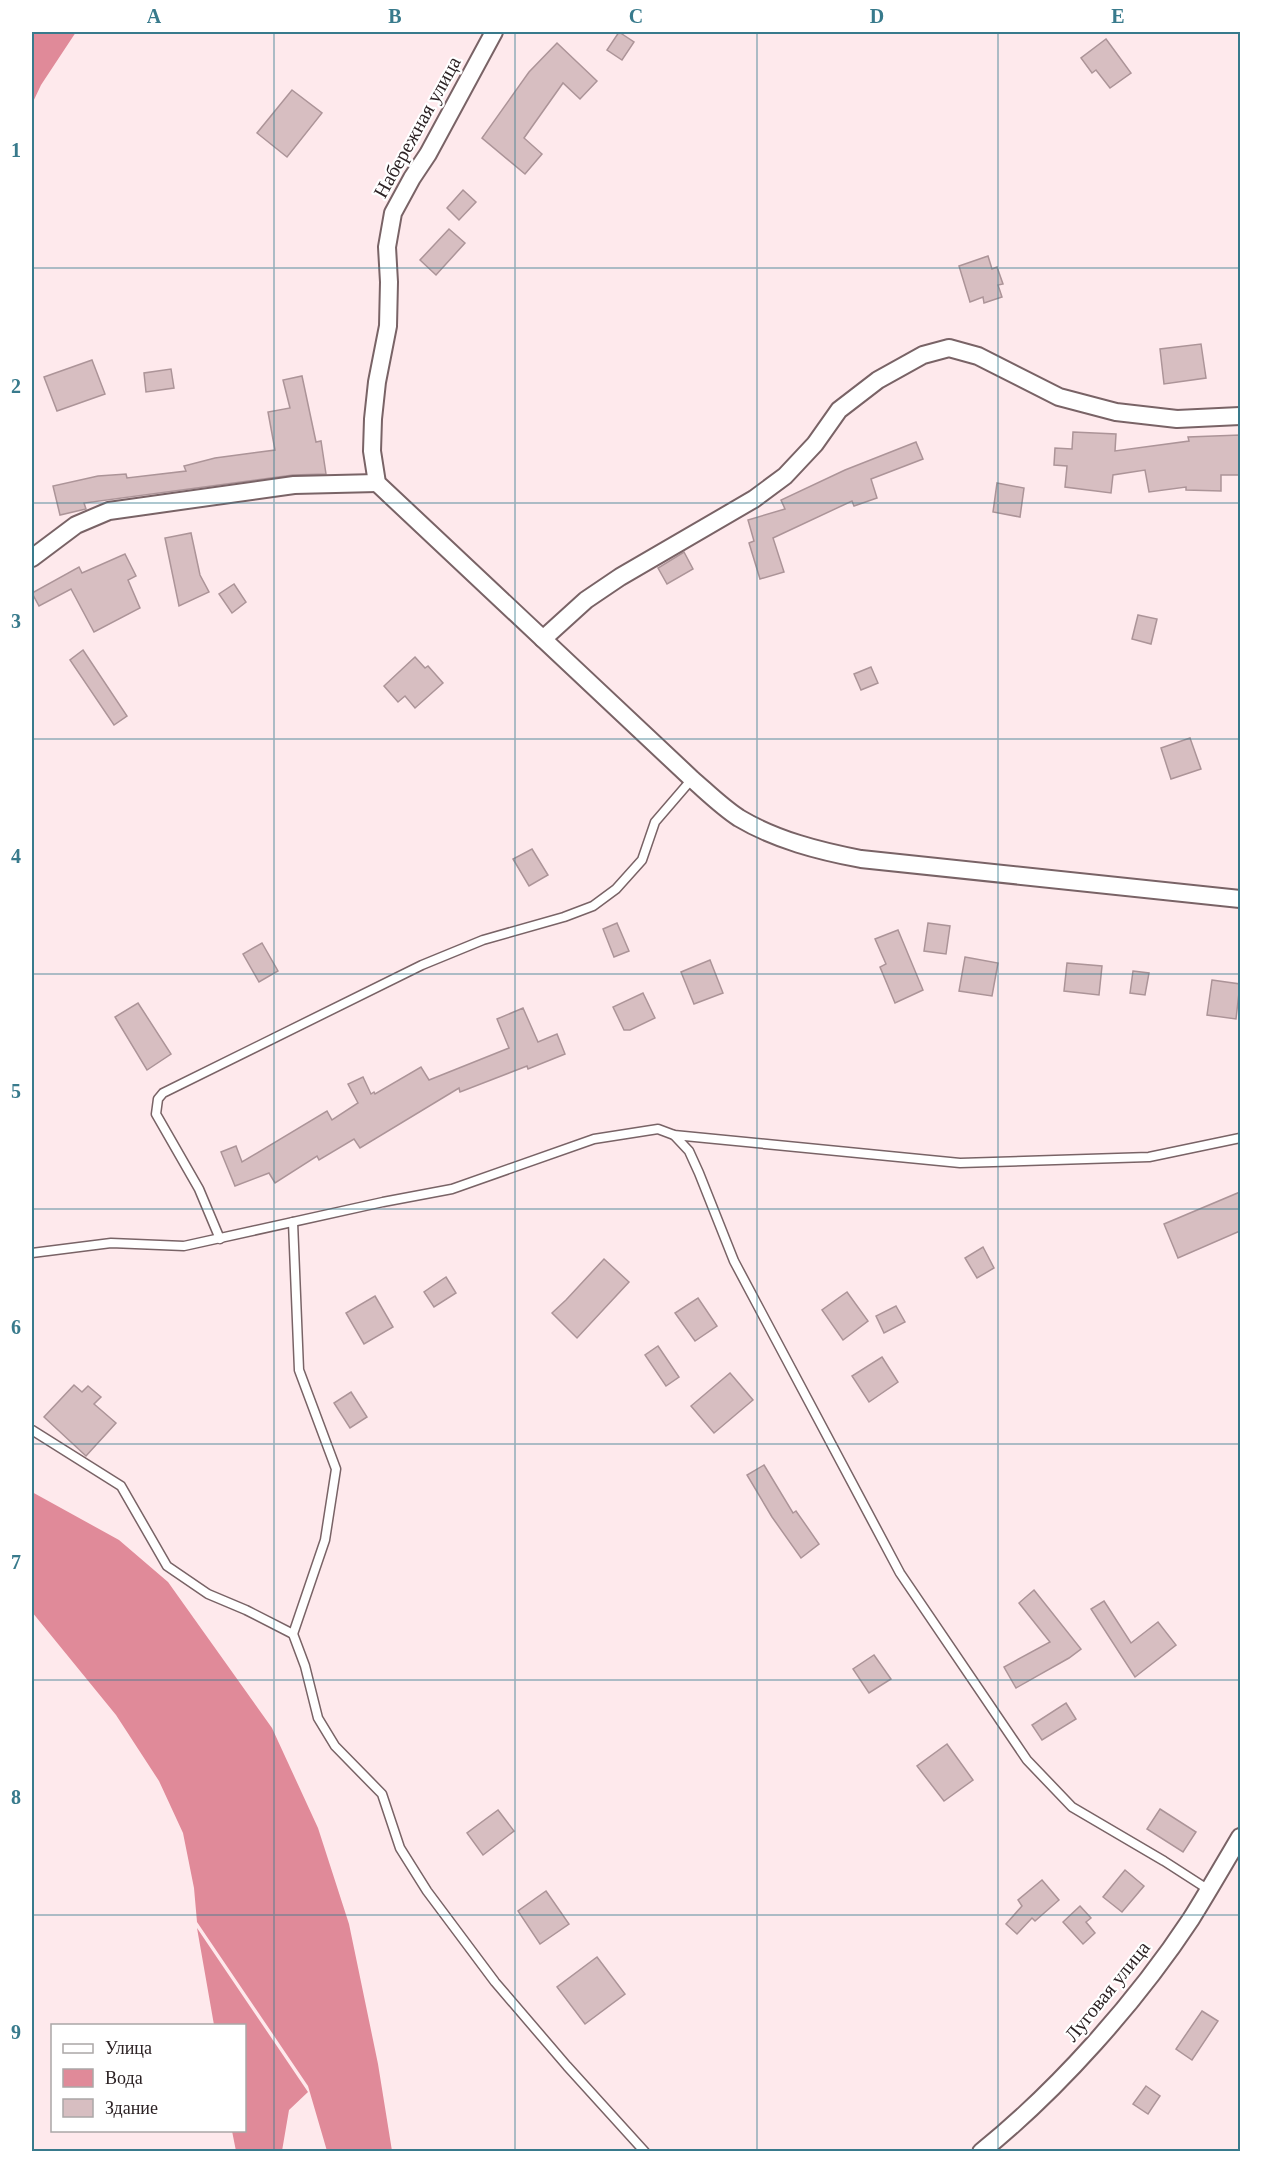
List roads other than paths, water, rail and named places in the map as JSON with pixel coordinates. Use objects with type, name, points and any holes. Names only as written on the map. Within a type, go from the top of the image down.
[{"type":"street","name":"Набережная улица","points":[[377,483],[372,451],[373,419],[377,382],[388,326],[387,247],[393,213],[412,177],[428,154],[494,32]]},
{"type":"street","points":[[543,639],[586,600],[620,577],[754,499],[785,476],[815,444],[838,410],[878,380],[923,355],[949,348],[978,356],[1059,397],[1116,412],[1177,419],[1240,416]]},
{"type":"street","points":[[32,558],[76,525],[109,511],[294,485],[377,483],[692,779],[737,817],[766,832],[830,853],[940,869],[1240,900]]},
{"type":"street","name":"Луговая улица","points":[[981,2151],[1058,2081],[1126,2005],[1189,1921],[1240,1837]]},
{"type":"lane","points":[[220,1239],[199,1189],[156,1114],[158,1099],[163,1093],[422,965],[483,940],[564,917],[593,906],[616,889],[642,860],[655,822],[692,779]]},
{"type":"lane","points":[[32,1253],[111,1243],[184,1246],[220,1239],[383,1202],[452,1190],[594,1139],[658,1129],[674,1135],[960,1163],[1149,1157],[1240,1138]]},
{"type":"lane","points":[[674,1135],[689,1151],[734,1261],[900,1574],[1027,1760],[1072,1807],[1209,1890]]},
{"type":"lane","points":[[293,1222],[299,1370],[336,1469],[326,1540],[293,1634],[305,1666],[318,1718],[335,1746],[382,1794],[400,1848],[427,1891],[495,1982],[567,2066],[645,2151]]},
{"type":"lane","points":[[32,1430],[121,1486],[167,1566],[208,1594],[293,1634]]},
{"type":"water","points":[[32,32],[76,32],[41,85],[32,104]]},
{"type":"water","points":[[32,1492],[119,1540],[168,1582],[272,1728],[318,1828],[349,1924],[378,2064],[392,2151],[327,2151],[308,2086],[197,1922],[194,1888],[183,1833],[159,1781],[116,1715],[32,1612]]},
{"type":"water","points":[[197,1928],[308,2092],[289,2110],[282,2151],[236,2151],[232,2132],[246,2132],[246,2024],[214,2024]]}]
